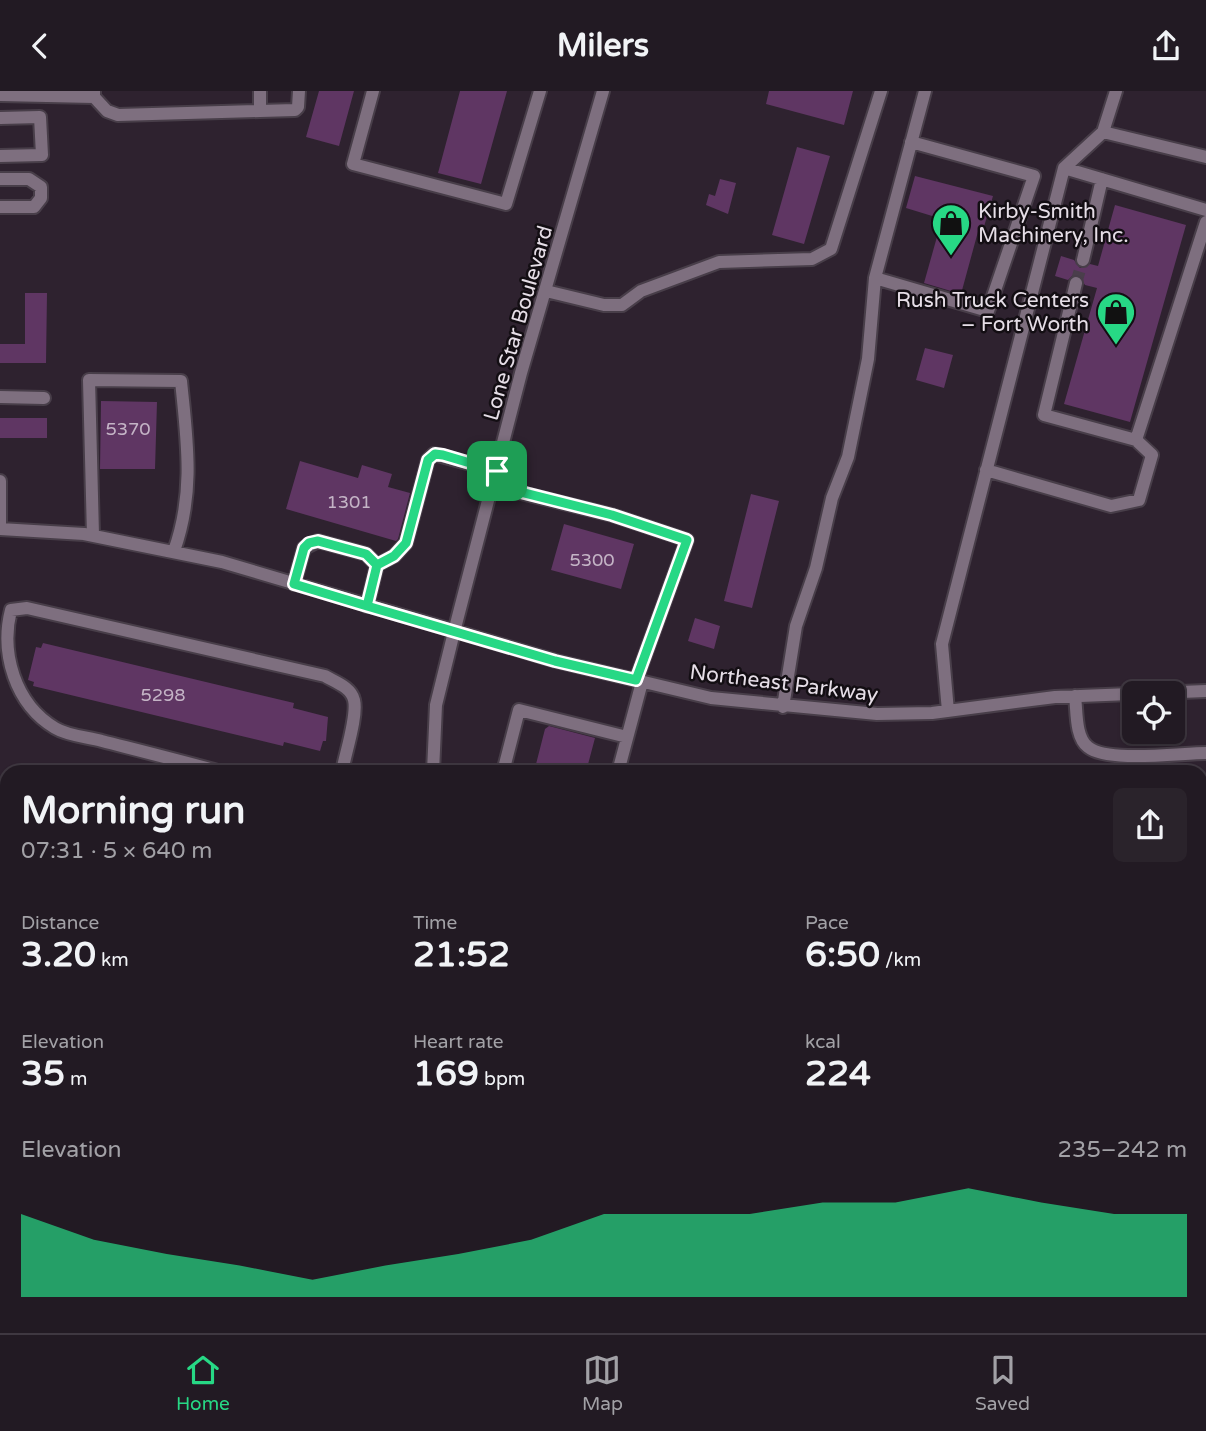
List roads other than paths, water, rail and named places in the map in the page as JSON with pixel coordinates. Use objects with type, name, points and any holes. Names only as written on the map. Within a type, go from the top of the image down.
[{"type":"street","points":[[260,91],[260,111]]},
{"type":"street","points":[[0,95],[94,94],[107,111],[118,115],[295,110],[298,107],[299,91]]},
{"type":"street","points":[[373,91],[353,165],[506,204],[540,91]]},
{"type":"street","name":"Lone Star Boulevard","points":[[433,765],[436,705],[454,632],[603,91]]},
{"type":"street","points":[[546,291],[604,305],[622,305],[641,291],[719,262],[811,259],[831,249],[881,91]]},
{"type":"street","points":[[783,707],[796,626],[850,444],[868,359],[875,278],[925,91]]},
{"type":"street","points":[[947,711],[942,644],[1064,168],[1103,132],[1116,91]]},
{"type":"street","points":[[0,118],[40,117],[43,155],[0,156]]},
{"type":"street","points":[[1103,132],[1206,157]]},
{"type":"street","points":[[875,278],[988,311],[1034,176],[911,142]]},
{"type":"street","points":[[1064,168],[1206,209]]},
{"type":"street","points":[[0,179],[29,179],[41,187],[41,198],[34,207],[0,207]]},
{"type":"street","points":[[1083,260],[1102,179]]},
{"type":"street","points":[[1136,440],[1206,222]]},
{"type":"street","points":[[986,470],[1111,506],[1139,500],[1152,455],[1136,440],[1044,415],[1076,283]]},
{"type":"street","points":[[93,535],[89,380],[181,381],[190,473],[181,534],[174,551]]},
{"type":"street","points":[[0,397],[44,398]]},
{"type":"street","points":[[367,606],[377,565],[394,556],[406,543],[428,460],[435,454],[497,471]]},
{"type":"street","points":[[0,481],[0,529]]},
{"type":"street","points":[[493,485],[612,515],[687,540],[639,681],[620,765]]},
{"type":"street","name":"Northeast Parkway","points":[[0,529],[93,535],[174,551],[555,661],[711,698],[877,714],[947,711],[1074,696],[1206,691]]},
{"type":"street","points":[[294,584],[304,548],[309,543],[318,541],[366,554],[377,565]]},
{"type":"street","points":[[194,765],[56,729],[27,704],[9,675],[2,655],[5,622],[11,610],[27,608],[325,676],[345,687],[354,699],[343,765]]},
{"type":"street","points":[[1074,696],[1080,734],[1088,748],[1103,754],[1120,755],[1206,753]]},
{"type":"street","points":[[505,765],[519,710],[627,737]]},
{"type":"tunnel","points":[[1076,283],[1083,260]]},
{"type":"place","name":"Kirby-Smith Machinery, Inc.","points":[[951,257]]},
{"type":"place","name":"Rush Truck Centers – Fort Worth","points":[[1116,346]]}]
